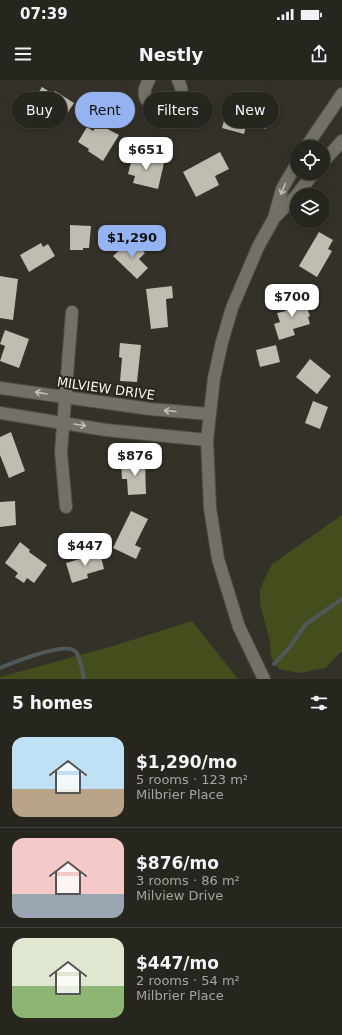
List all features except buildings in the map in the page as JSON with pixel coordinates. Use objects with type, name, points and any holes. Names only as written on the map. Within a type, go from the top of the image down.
[{"type":"street","points":[[144,81],[146,97],[149,102],[153,107],[166,109],[177,104],[180,98],[181,86],[178,80]]},
{"type":"street","points":[[311,140],[342,94]]},
{"type":"street","points":[[330,154],[342,141]]},
{"type":"street","points":[[264,679],[238,627],[218,559],[210,508],[207,440],[209,414],[217,364],[232,308],[249,267],[274,218],[282,188],[290,175]]},
{"type":"street","points":[[274,218],[295,197],[308,180]]},
{"type":"street","points":[[66,507],[61,452],[72,312]]},
{"type":"street","name":"MILVIEW DRIVE","points":[[0,388],[150,409],[209,414]]},
{"type":"street","points":[[0,413],[106,430],[207,440]]},
{"type":"green space","points":[[342,515],[342,651],[325,668],[299,673],[279,669],[271,657],[270,641],[260,604],[260,589],[272,564]]},
{"type":"green space","points":[[192,621],[238,679],[0,679],[0,677],[113,646]]},
{"type":"waterway","points":[[274,664],[289,648],[306,624],[342,599]]},
{"type":"waterway","points":[[0,668],[51,650],[71,649],[78,655],[84,679]]}]
